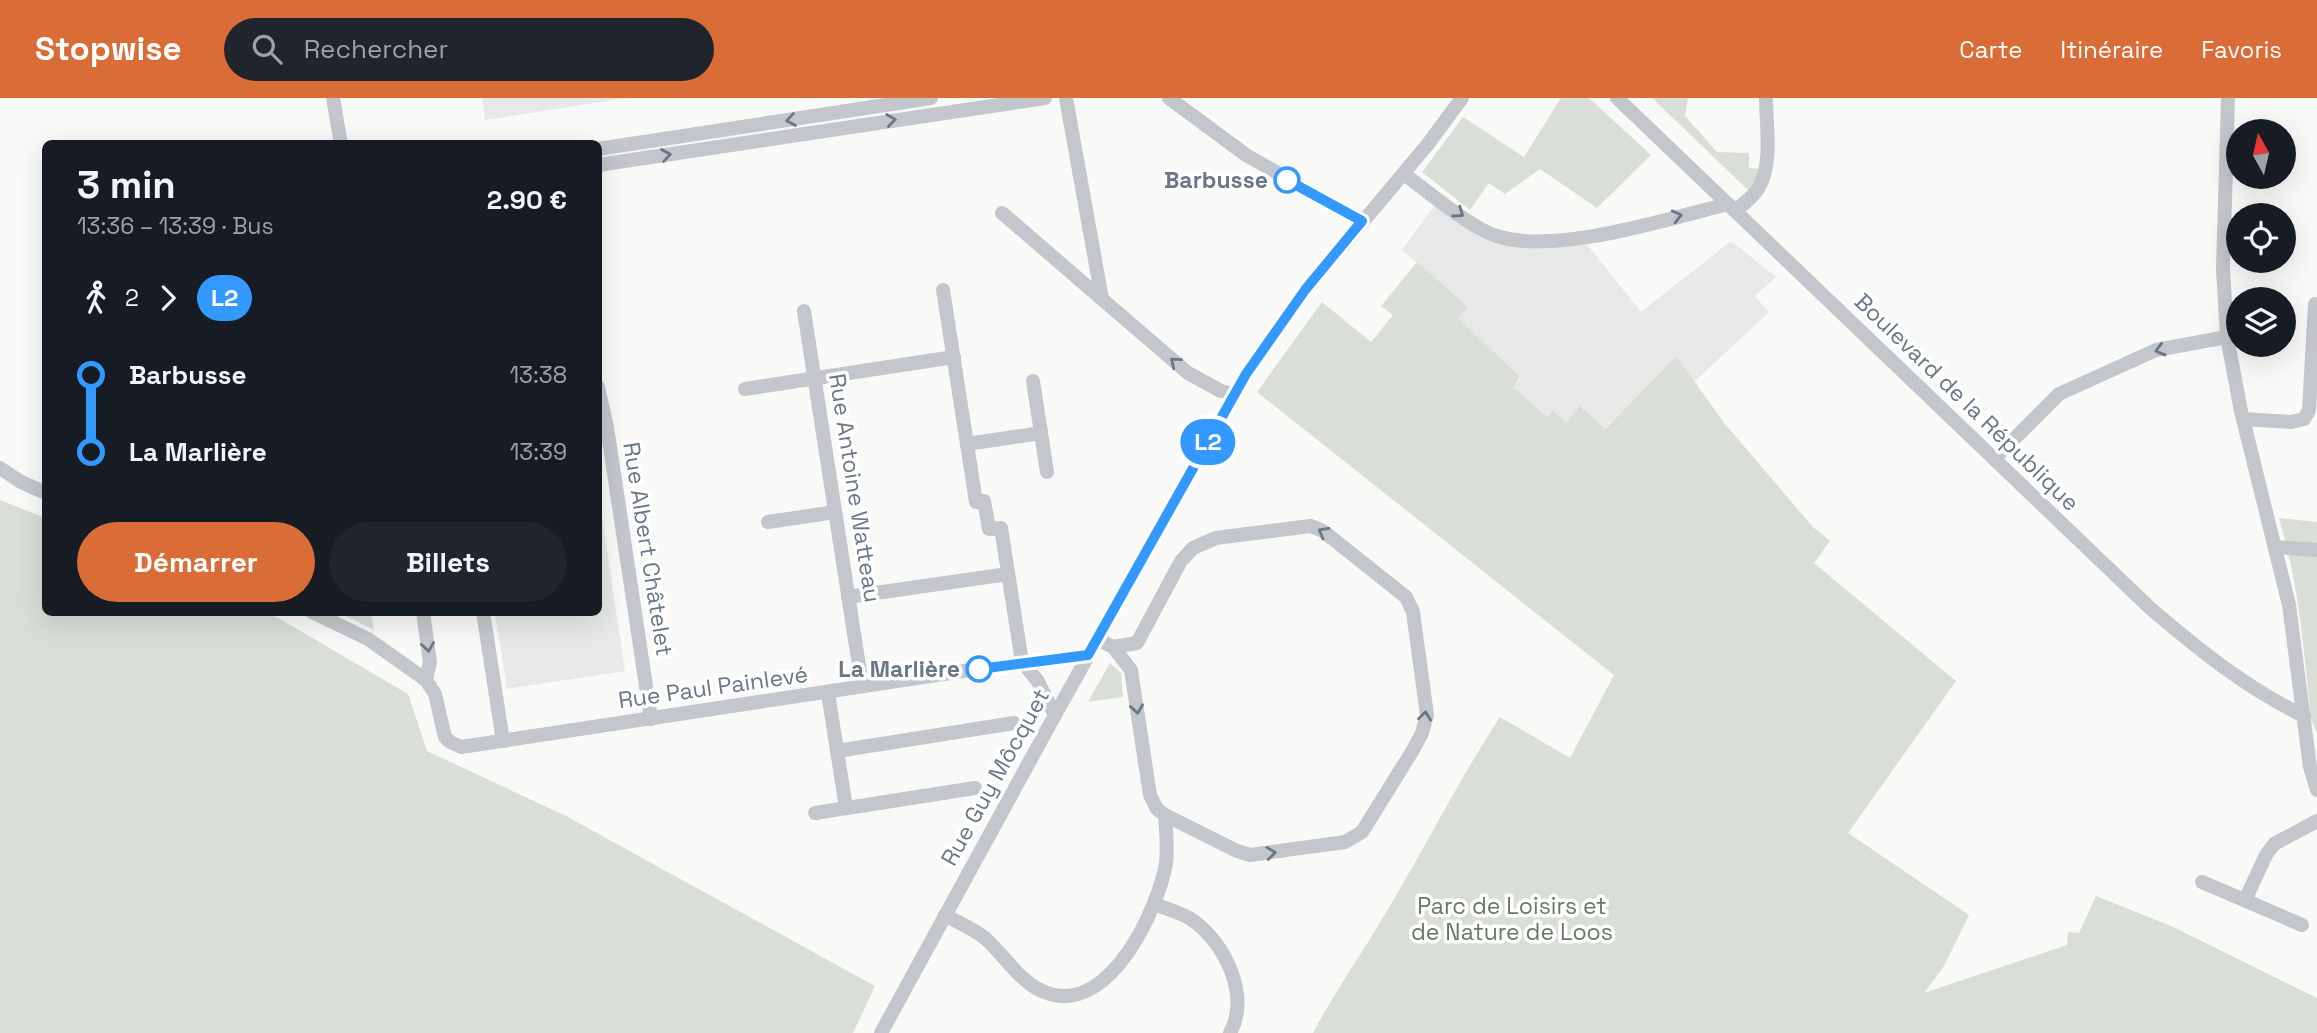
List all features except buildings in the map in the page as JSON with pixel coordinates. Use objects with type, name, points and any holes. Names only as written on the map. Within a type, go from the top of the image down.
[{"type":"street","points":[[602,148],[931,98]]},
{"type":"street","points":[[602,164],[1045,98]]},
{"type":"street","points":[[1066,98],[1102,299]]},
{"type":"street","points":[[1168,98],[1246,155],[1362,221]]},
{"type":"street","name":"Rue Guy Môcquet","points":[[881,1033],[1234,394],[1281,323],[1362,221],[1404,174],[1462,98]]},
{"type":"street","name":"Boulevard de la République","points":[[1617,98],[2130,590],[2197,648],[2246,684],[2304,716]]},
{"type":"street","points":[[1404,174],[1481,229],[1498,237],[1550,240],[1597,236],[1731,207],[1758,189],[1766,155],[1766,98]]},
{"type":"street","points":[[2226,320],[2223,269],[2228,98]]},
{"type":"street","points":[[334,103],[340,140]]},
{"type":"street","points":[[334,103],[344,130],[351,140]]},
{"type":"street","points":[[1002,213],[1188,373],[1221,391],[1234,394]]},
{"type":"street","points":[[943,290],[976,502],[984,501],[989,529],[1001,528],[1022,663],[1037,680],[1055,715]]},
{"type":"street","points":[[2243,419],[2291,422],[2304,419],[2309,410],[2315,304]]},
{"type":"street","name":"Rue Antoine Watteau","points":[[804,311],[860,672]]},
{"type":"street","points":[[1994,459],[2059,394],[2157,350],[2226,337]]},
{"type":"street","points":[[746,389],[954,357]]},
{"type":"street","points":[[2231,357],[2243,419],[2290,612],[2304,716],[2312,742],[2308,759],[2317,790]]},
{"type":"street","points":[[1033,381],[1047,472]]},
{"type":"street","name":"Rue Albert Châtelet","points":[[603,428],[651,719]]},
{"type":"street","points":[[967,444],[1041,433]]},
{"type":"street","points":[[0,468],[42,491]]},
{"type":"street","points":[[768,523],[835,512]]},
{"type":"street","points":[[1097,639],[1114,648],[1131,670],[1150,795],[1157,809],[1237,851],[1250,855],[1345,842],[1362,832],[1413,750],[1427,715],[1413,612],[1406,597],[1323,531],[1311,526],[1216,538],[1193,548],[1181,561],[1137,642],[1114,648]]},
{"type":"street","points":[[2276,547],[2317,550]]},
{"type":"street","points":[[848,597],[1008,574]]},
{"type":"street","points":[[320,616],[368,639],[426,680],[430,662],[424,616]]},
{"type":"street","points":[[484,616],[503,741]]},
{"type":"street","name":"Rue Paul Painlevé","points":[[426,680],[435,694],[445,737],[455,745],[468,747],[1088,655]]},
{"type":"street","points":[[828,693],[846,808]]},
{"type":"street","points":[[837,751],[1014,723]]},
{"type":"street","points":[[816,813],[975,789]]},
{"type":"street","points":[[945,915],[984,938],[1037,989],[1058,996],[1068,996],[1093,986],[1122,961],[1139,938],[1154,904],[1167,855],[1165,815]]},
{"type":"street","points":[[2245,900],[2274,844],[2317,821]]},
{"type":"street","points":[[2202,882],[2302,925]]},
{"type":"street","points":[[1154,904],[1195,922],[1212,940],[1227,964],[1236,985],[1239,1006],[1230,1033]]},
{"type":"shaded area","points":[[482,98],[627,98],[485,120]]},
{"type":"shaded area","points":[[1434,206],[1500,244],[1529,248],[1586,243],[1641,312],[1731,241],[1776,277],[1755,296],[1769,312],[1694,382],[1676,356],[1604,429],[1547,418],[1513,387],[1521,378],[1458,318],[1467,306],[1402,250]]},
{"type":"shaded area","points":[[602,516],[625,671],[507,689],[495,616],[602,616]]},
{"type":"green space","points":[[1561,98],[1589,98],[1651,155],[1597,208],[1540,169],[1505,194],[1489,183],[1470,210],[1422,172],[1463,117],[1524,157]]},
{"type":"green space","points":[[1652,98],[1688,98],[1685,116],[1717,152],[1749,153],[1749,168],[1759,169],[1756,182],[1748,190]]},
{"type":"green space","name":"Parc de Loisirs et de Nature de Loos","points":[[1417,262],[1468,307],[1458,318],[1520,377],[1513,387],[1547,417],[1553,411],[1566,423],[1580,406],[1605,429],[1676,356],[1725,424],[1813,527],[1830,541],[1814,563],[1956,681],[1848,833],[1969,915],[1944,966],[1924,993],[2067,945],[2068,932],[2079,933],[2096,896],[2171,926],[2317,998],[2317,1033],[1313,1033],[1500,717],[1570,758],[1614,675],[1257,392],[1322,302],[1371,342],[1393,315],[1381,306]]},
{"type":"green space","points":[[0,500],[42,517],[42,616],[274,616],[408,694],[427,751],[566,816],[875,986],[853,1033],[0,1033]]},
{"type":"green space","points":[[2279,518],[2317,522],[2317,733],[2311,719],[2296,593]]},
{"type":"green space","points":[[346,616],[372,616],[374,630]]},
{"type":"green space","points":[[1110,663],[1121,673],[1123,697],[1088,702]]},
{"type":"bus line","name":"L2","points":[[979,669],[1088,655],[1246,374],[1305,290],[1362,221],[1287,180]]},
{"type":"place","name":"Barbusse","points":[[1287,180]]},
{"type":"place","name":"La Marlière","points":[[979,669]]}]
